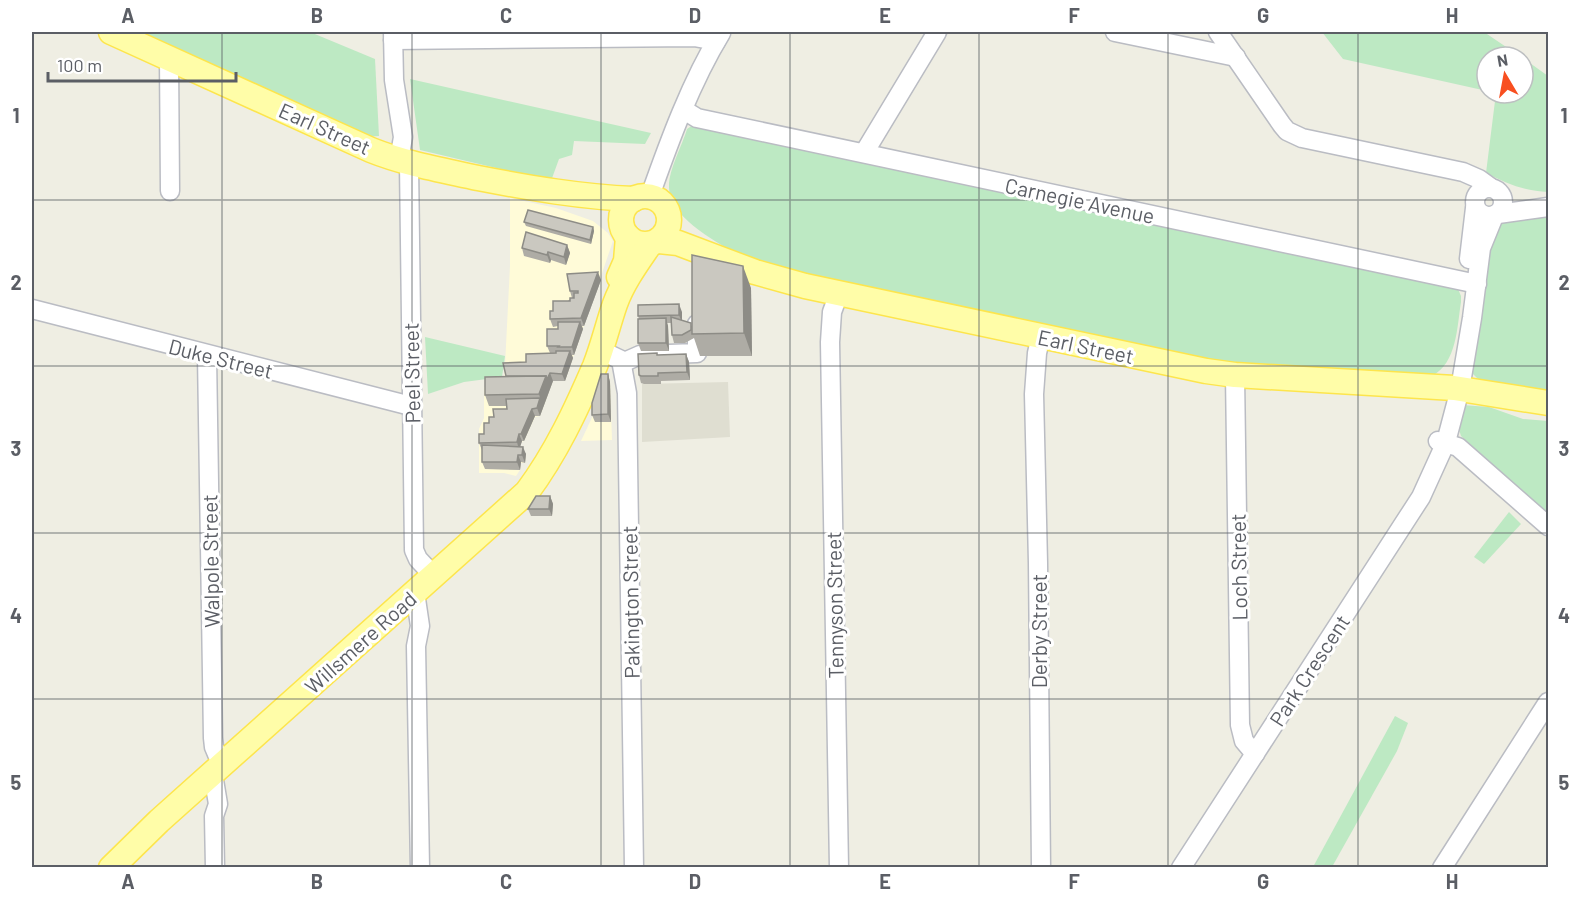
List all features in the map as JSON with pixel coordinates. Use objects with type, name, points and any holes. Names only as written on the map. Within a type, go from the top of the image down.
[{"type":"main road","name":"Earl Street","points":[[111,32],[404,162],[549,192],[650,202],[714,259]]},
{"type":"main road","name":"Earl Street","points":[[549,192],[593,210],[640,238],[678,243],[714,259],[772,277],[1035,335],[1235,375],[1453,388],[1548,403]]},
{"type":"main road","points":[[650,202],[667,225],[640,238],[621,221],[622,212],[627,204],[650,202]]},
{"type":"main road","name":"Willsmere Road","points":[[111,867],[159,821],[527,492],[548,464],[559,444],[600,350],[640,238]]},
{"type":"main road","name":"Willsmere Road","points":[[580,396],[592,347],[610,296],[626,261],[640,238]]},
{"type":"street","points":[[864,153],[937,32]]},
{"type":"street","points":[[1114,32],[1236,57]]},
{"type":"street","points":[[1218,32],[1282,125],[1294,135],[1451,171],[1486,196],[1548,206]]},
{"type":"street","points":[[393,36],[719,36],[669,144],[650,202]]},
{"type":"street","name":"Peel Street","points":[[393,36],[394,80],[403,137],[414,550],[418,559],[434,576]]},
{"type":"street","points":[[169,58],[170,190]]},
{"type":"street","name":"Carnegie Avenue","points":[[684,110],[697,118],[1472,283]]},
{"type":"street","points":[[1486,196],[1485,216],[1548,206]]},
{"type":"street","name":"Park Crescent","points":[[1472,283],[1486,196]]},
{"type":"street","name":"Park Crescent","points":[[1181,867],[1408,517],[1433,470],[1442,442],[1443,419],[1453,388],[1455,359],[1482,242],[1496,215]]},
{"type":"street","name":"Tennyson Street","points":[[833,292],[824,307],[830,342],[839,867]]},
{"type":"street","name":"Duke Street","points":[[32,309],[411,406]]},
{"type":"street","points":[[600,350],[618,358],[622,363],[640,355],[697,353],[696,309]]},
{"type":"street","name":"Derby Street","points":[[1035,335],[1028,362],[1034,394],[1041,867]]},
{"type":"street","name":"Walpole Street","points":[[207,355],[213,738],[218,804],[214,816],[215,867]]},
{"type":"street","name":"Pakington Street","points":[[622,363],[627,393],[634,867]]},
{"type":"street","name":"Loch Street","points":[[1235,375],[1240,725],[1244,741],[1255,754]]},
{"type":"street","points":[[1442,442],[1458,447],[1548,526]]},
{"type":"street","points":[[415,592],[420,626],[416,646],[420,867]]},
{"type":"street","points":[[398,608],[412,631],[416,646]]},
{"type":"street","points":[[1442,867],[1548,702]]},
{"type":"street","points":[[190,794],[205,803],[214,816]]},
{"type":"shaded area","points":[[510,198],[556,208],[593,221],[608,233],[613,241],[565,381],[553,381],[540,416],[535,417],[524,441],[521,442],[519,450],[526,454],[525,463],[521,463],[516,476],[504,473],[479,473],[479,429],[484,418],[484,387],[504,385],[510,266]]},
{"type":"shaded area","points":[[610,382],[612,440],[581,441],[595,411]]},
{"type":"shaded area","points":[[728,382],[730,437],[642,442],[642,384]]},
{"type":"green space","points":[[137,32],[310,32],[375,59],[379,136],[364,137]]},
{"type":"green space","points":[[1322,32],[1484,32],[1503,45],[1475,45],[1475,88],[1343,59]]},
{"type":"green space","points":[[1535,67],[1548,76],[1548,192],[1516,186],[1486,173],[1494,105],[1535,105]]},
{"type":"green space","points":[[410,79],[651,133],[645,144],[574,141],[572,155],[559,159],[551,181],[420,150]]},
{"type":"green space","points":[[693,125],[1458,289],[1461,302],[1454,344],[1447,362],[1432,376],[1250,368],[772,270],[743,257],[709,237],[680,213],[672,200],[669,186],[671,172],[687,129]]},
{"type":"green space","points":[[1548,214],[1548,394],[1480,381],[1472,373],[1486,245],[1502,221]]},
{"type":"green space","points":[[425,337],[505,356],[502,377],[464,382],[428,394]]},
{"type":"green space","points":[[1462,405],[1489,407],[1523,419],[1548,421],[1548,515],[1461,436],[1457,423]]},
{"type":"green space","points":[[1509,512],[1521,524],[1484,564],[1474,557]]},
{"type":"green space","points":[[1395,716],[1408,723],[1397,751],[1332,867],[1313,867]]},
{"type":"building","points":[[528,210],[593,227],[590,240],[524,222]]},
{"type":"building","points":[[526,232],[567,245],[564,257],[522,248]]},
{"type":"building","points":[[692,255],[743,266],[744,333],[692,334]]},
{"type":"building","points":[[598,272],[581,318],[550,319],[553,301],[570,301],[570,298],[574,298],[574,293],[578,293],[578,291],[570,291],[567,274]]},
{"type":"building","points":[[679,304],[679,315],[638,316],[638,305]]},
{"type":"building","points":[[671,317],[691,323],[691,330],[682,335],[672,335]]},
{"type":"building","points":[[666,318],[666,343],[638,343],[638,319]]},
{"type":"building","points":[[558,322],[580,322],[572,347],[547,346],[547,329],[558,329]]},
{"type":"building","points":[[556,351],[570,351],[562,374],[550,373],[547,379],[546,376],[506,376],[503,363],[526,362],[526,354],[556,353]]},
{"type":"building","points":[[657,353],[657,355],[686,354],[687,372],[658,373],[658,376],[639,375],[638,354]]},
{"type":"building","points":[[601,374],[608,374],[608,414],[592,415],[592,403]]},
{"type":"building","points":[[546,376],[539,394],[485,395],[485,377]]},
{"type":"building","points":[[540,398],[537,408],[532,409],[517,442],[479,443],[479,434],[484,434],[484,423],[489,423],[489,417],[494,417],[493,409],[507,409],[506,399]]},
{"type":"building","points":[[482,445],[523,447],[522,455],[518,455],[517,462],[482,462]]},
{"type":"building","points":[[536,496],[550,496],[549,509],[528,509]]}]
